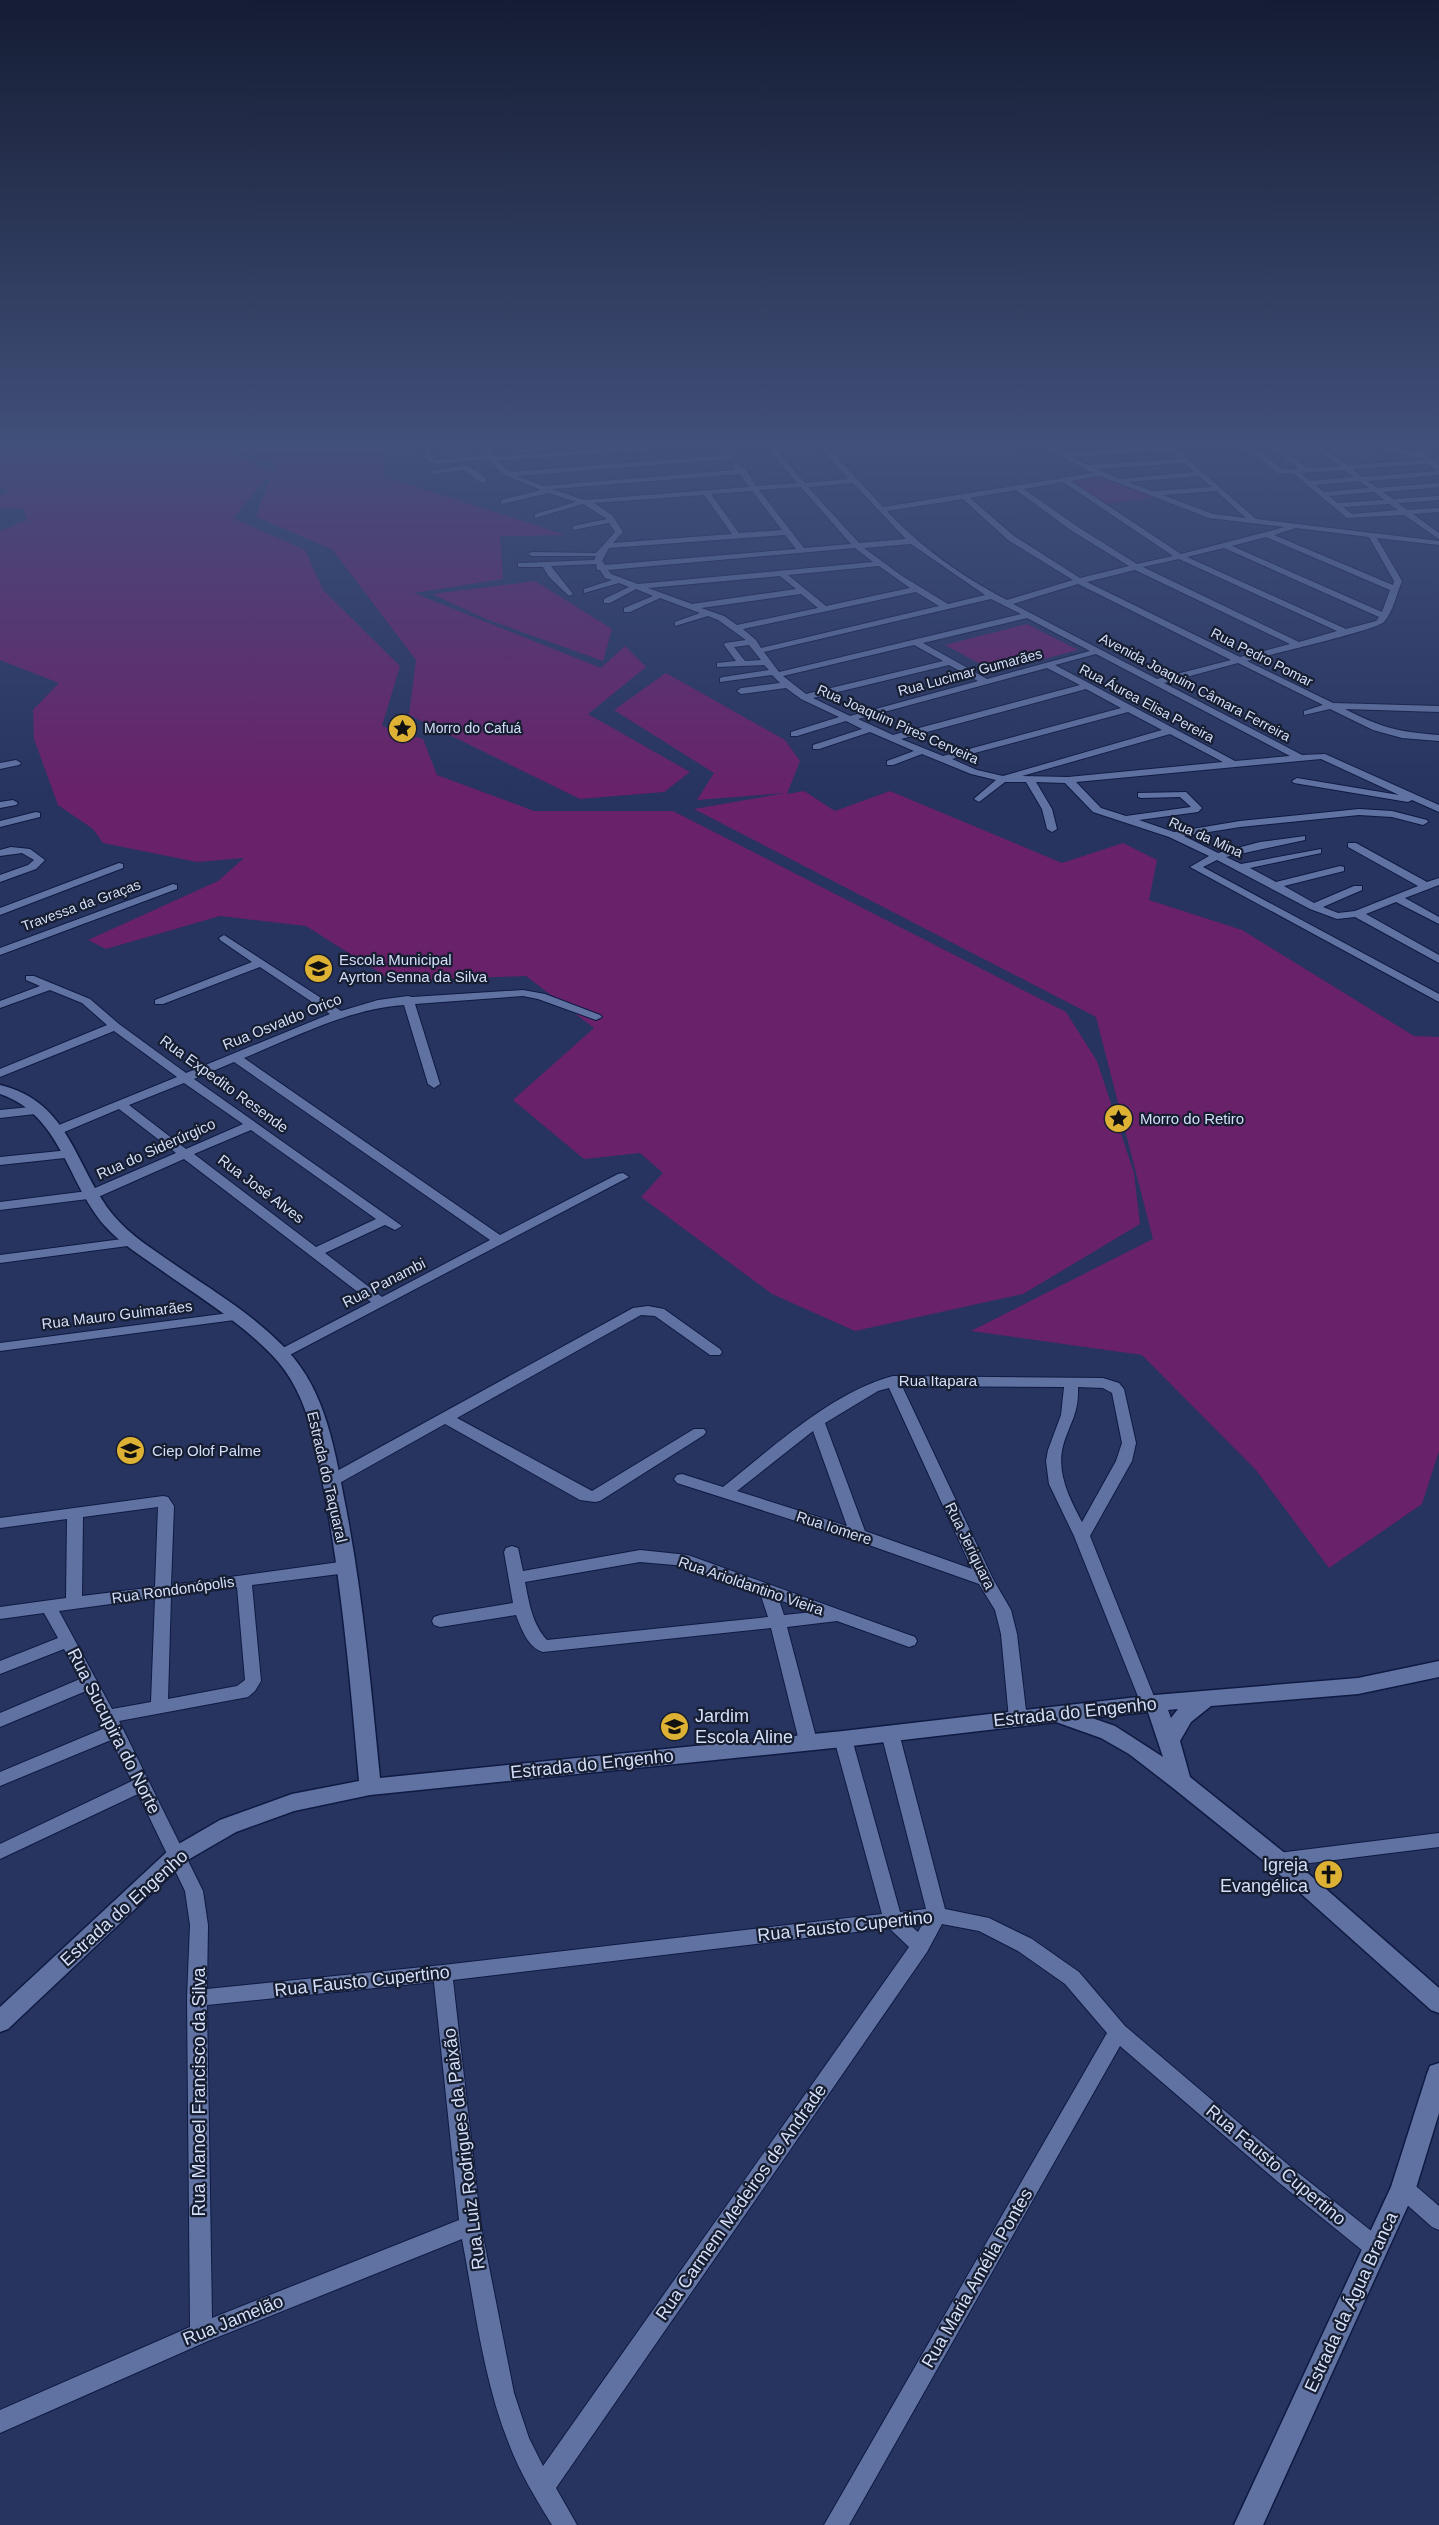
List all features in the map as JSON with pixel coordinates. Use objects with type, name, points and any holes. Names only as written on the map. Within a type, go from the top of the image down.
[{"type":"street","points":[[588,560],[599,561]]},
{"type":"street","points":[[521,565],[621,560]]},
{"type":"street","points":[[875,560],[916,589],[947,607]]},
{"type":"street","name":"Avenida Joaquim Câmara Ferreira","points":[[940,560],[992,596],[1299,757],[1328,757],[1439,809]]},
{"type":"street","name":"Rua Pedro Pomar","points":[[1046,560],[1079,581],[1329,706],[1389,733],[1439,738]]},
{"type":"street","points":[[1124,560],[1297,644]]},
{"type":"street","points":[[1006,603],[1032,598],[1079,581],[1168,560]]},
{"type":"street","points":[[1187,560],[1348,633]]},
{"type":"street","points":[[1257,560],[1384,616]]},
{"type":"street","points":[[1327,560],[1396,589]]},
{"type":"street","points":[[1156,682],[1237,659],[1373,626],[1384,616],[1396,589],[1396,576],[1386,560]]},
{"type":"street","name":"Rua Joaquim Pires Cerveira","points":[[599,561],[608,576],[617,581],[709,613],[737,628],[753,642],[765,662],[785,684],[804,697],[870,729],[974,772],[1003,779],[1068,780],[1299,757]]},
{"type":"street","points":[[546,564],[552,575],[569,594]]},
{"type":"street","points":[[607,602],[634,587],[880,564]]},
{"type":"street","points":[[781,573],[825,609]]},
{"type":"street","points":[[587,591],[617,581]]},
{"type":"street","points":[[737,628],[916,589]]},
{"type":"street","points":[[693,607],[802,591]]},
{"type":"street","points":[[627,610],[661,595]]},
{"type":"street","points":[[759,651],[992,596]]},
{"type":"street","points":[[678,624],[709,613]]},
{"type":"street","points":[[723,680],[776,674],[1028,615]]},
{"type":"street","points":[[742,663],[728,645],[753,642]]},
{"type":"street","points":[[915,642],[986,681]]},
{"type":"street","name":"Rua Lucimar Gumarães","points":[[794,734],[1098,651]]},
{"type":"street","points":[[720,665],[765,662]]},
{"type":"street","points":[[804,697],[950,662]]},
{"type":"street","name":"Rua Áurea Elisa Pereira","points":[[1048,665],[1233,764]]},
{"type":"street","points":[[741,692],[785,684]]},
{"type":"street","points":[[893,738],[1088,686]]},
{"type":"street","points":[[1307,713],[1329,706],[1439,709]]},
{"type":"street","points":[[942,759],[1128,709]]},
{"type":"street","points":[[816,747],[870,729]]},
{"type":"street","points":[[979,799],[1003,779],[1169,731]]},
{"type":"street","points":[[890,763],[922,751]]},
{"type":"street","points":[[0,766],[16,763]]},
{"type":"street","points":[[1029,780],[1044,803],[1050,816],[1052,829]]},
{"type":"street","name":"Rua da Mina","points":[[1068,780],[1092,807],[1173,835],[1219,856],[1314,907],[1337,916],[1357,914]]},
{"type":"street","points":[[1297,781],[1388,797],[1417,799]]},
{"type":"street","points":[[1124,819],[1197,808],[1183,794],[1142,795]]},
{"type":"street","points":[[0,805],[13,803]]},
{"type":"street","points":[[1173,835],[1240,824],[1359,812],[1392,814],[1423,822]]},
{"type":"street","points":[[0,824],[36,814]]},
{"type":"street","points":[[1301,838],[1219,856],[1195,867],[1439,999]]},
{"type":"street","points":[[1352,845],[1424,885]]},
{"type":"street","points":[[0,853],[15,849],[28,850],[40,860],[32,867],[0,879]]},
{"type":"street","points":[[1240,867],[1317,851]]},
{"type":"street","points":[[0,912],[119,866]]},
{"type":"street","points":[[1272,886],[1340,869]]},
{"type":"street","points":[[1357,914],[1399,899],[1424,885],[1438,882]]},
{"type":"street","name":"Travessa da Graças","points":[[0,952],[173,887]]},
{"type":"street","points":[[1314,907],[1358,888]]},
{"type":"street","points":[[1399,899],[1439,921]]},
{"type":"street","points":[[1357,914],[1439,960]]},
{"type":"street","points":[[224,938],[339,1015]]},
{"type":"street","points":[[159,1002],[260,963]]},
{"type":"street","name":"Rua Expedito Resende","points":[[30,978],[86,1001],[115,1026],[184,1077],[390,1222],[317,1252]]},
{"type":"street","points":[[0,1005],[51,986]]},
{"type":"street","name":"Rua Osvaldo Orico","points":[[58,1130],[339,1015],[378,1003],[408,999],[523,993],[541,996],[596,1017]]},
{"type":"street","points":[[408,999],[434,1084]]},
{"type":"street","points":[[0,1073],[115,1026]]},
{"type":"street","points":[[234,1057],[500,1241]]},
{"type":"street","name":"Estrada do Taquaral","points":[[0,1089],[27,1098],[58,1130],[91,1195],[108,1219],[130,1242],[237,1316],[282,1354],[302,1383],[317,1420],[347,1567],[370,1787]]},
{"type":"street","name":"Rua José Alves","points":[[120,1104],[381,1303]]},
{"type":"street","points":[[0,1114],[40,1110]]},
{"type":"street","name":"Rua do Siderúrgico","points":[[0,1206],[91,1195],[252,1125]]},
{"type":"street","points":[[0,1161],[70,1154]]},
{"type":"street","name":"Rua Panambi","points":[[282,1354],[623,1177]]},
{"type":"street","points":[[0,1259],[130,1242]]},
{"type":"street","points":[[331,1481],[638,1311],[658,1312],[715,1352]]},
{"type":"street","name":"Rua Mauro Guimarães","points":[[0,1347],[237,1316]]},
{"type":"street","name":"Rua Itapara","points":[[726,1492],[817,1421],[873,1388],[893,1381],[942,1380],[1113,1386],[1119,1392],[1129,1443],[1124,1461],[1082,1536]]},
{"type":"street","name":"Rua Jeriquara","points":[[893,1381],[985,1580],[1003,1610],[1009,1634],[1018,1719]]},
{"type":"street","points":[[1071,1383],[1072,1403],[1068,1419],[1055,1448],[1052,1466],[1057,1485],[1082,1536],[1169,1742],[1181,1782]]},
{"type":"street","points":[[446,1418],[585,1496],[595,1497],[699,1432]]},
{"type":"street","points":[[817,1421],[858,1535]]},
{"type":"street","name":"Rua Iomere","points":[[682,1479],[858,1535],[985,1580]]},
{"type":"street","points":[[0,1522],[163,1501],[166,1506],[159,1708]]},
{"type":"street","points":[[74,1603],[75,1512]]},
{"type":"street","points":[[512,1552],[522,1608],[538,1642],[543,1646],[837,1616]]},
{"type":"street","name":"Rua Arioldantino Vieira","points":[[518,1578],[640,1556],[663,1557],[688,1562],[766,1588],[909,1641]]},
{"type":"street","name":"Rua Rondonópolis","points":[[0,1613],[347,1567]]},
{"type":"street","points":[[0,1779],[110,1724],[159,1708],[242,1692],[249,1687],[253,1681],[244,1581]]},
{"type":"street","points":[[766,1588],[778,1622],[808,1741]]},
{"type":"street","name":"Rua Sucupira do Norte","points":[[49,1607],[178,1855]]},
{"type":"street","points":[[440,1621],[522,1608]]},
{"type":"street","points":[[0,1668],[68,1641]]},
{"type":"street","name":"Estrada do Engenho","points":[[0,2022],[178,1855],[228,1826],[292,1803],[370,1787],[843,1739],[1152,1703],[1358,1686],[1439,1669]]},
{"type":"street","points":[[0,1720],[90,1682]]},
{"type":"street","points":[[1169,1742],[1178,1721],[1190,1708],[1207,1698]]},
{"type":"street","points":[[1057,1715],[1108,1732],[1136,1748],[1278,1860],[1439,2003]]},
{"type":"street","points":[[890,1733],[937,1915]]},
{"type":"street","points":[[843,1739],[893,1920],[920,1946]]},
{"type":"street","points":[[0,1852],[141,1785]]},
{"type":"street","points":[[1278,1860],[1439,1840]]},
{"type":"street","name":"Rua Manoel Francisco da Silva","points":[[178,1855],[194,1891],[199,1925],[197,1998],[201,2333]]},
{"type":"street","name":"Rua Fausto Cupertino","points":[[197,1998],[443,1973],[937,1915],[982,1924],[1025,1945],[1072,1978],[1118,2032],[1285,2175],[1376,2248]]},
{"type":"street","name":"Rua Carmem Medeiros de Andrade","points":[[542,2488],[920,1946],[937,1915]]},
{"type":"street","name":"Rua Luiz Rodrigues da Paixão","points":[[443,1973],[470,2226],[503,2393],[519,2442],[542,2488],[565,2525]]},
{"type":"street","name":"Rua Maria Amélia Pontes","points":[[836,2525],[1118,2032]]},
{"type":"street","name":"Estrada da Água Branca","points":[[1248,2525],[1403,2188],[1439,2074]]},
{"type":"street","points":[[1403,2188],[1439,2220]]},
{"type":"street","name":"Rua Jamelão","points":[[0,2422],[201,2333],[470,2226]]},
{"type":"shaded area","points":[[0,560],[309,560],[323,590],[400,666],[382,726],[423,739],[437,775],[534,811],[673,811],[1066,1012],[1097,1061],[1134,1173],[1140,1224],[1023,1294],[855,1331],[772,1294],[641,1197],[663,1173],[640,1153],[584,1159],[513,1100],[594,1028],[526,976],[393,981],[306,926],[220,916],[106,949],[88,940],[218,881],[244,858],[197,862],[103,843],[93,829],[58,805],[34,739],[33,710],[59,683],[0,660]]},
{"type":"shaded area","points":[[340,560],[502,560],[503,579],[414,593],[601,668],[625,646],[646,667],[588,714],[690,772],[664,792],[580,799],[409,715],[416,660]]},
{"type":"shaded area","points":[[535,581],[612,629],[603,661],[486,619],[432,594]]},
{"type":"shaded area","points":[[1027,624],[1078,650],[995,672],[945,645]]},
{"type":"shaded area","points":[[666,673],[785,740],[800,761],[787,794],[804,791],[835,811],[890,791],[1062,863],[1123,843],[1157,860],[1149,900],[1242,930],[1414,1036],[1439,1037],[1439,1451],[1422,1504],[1329,1568],[1256,1470],[1142,1355],[971,1331],[1153,1239],[1096,1017],[694,809],[785,793],[697,800],[714,773],[614,710]]},
{"type":"place","name":"Morro do Cafuá","points":[[403,728]]},
{"type":"place","name":"Escola Municipal Ayrton Senna da Silva","points":[[318,969]]},
{"type":"place","name":"Morro do Retiro","points":[[1119,1119]]},
{"type":"place","name":"Ciep Olof Palme","points":[[131,1451]]},
{"type":"place","name":"Jardim Escola Aline","points":[[674,1726]]},
{"type":"place","name":"Igreja Evangélica","points":[[1329,1875]]}]
